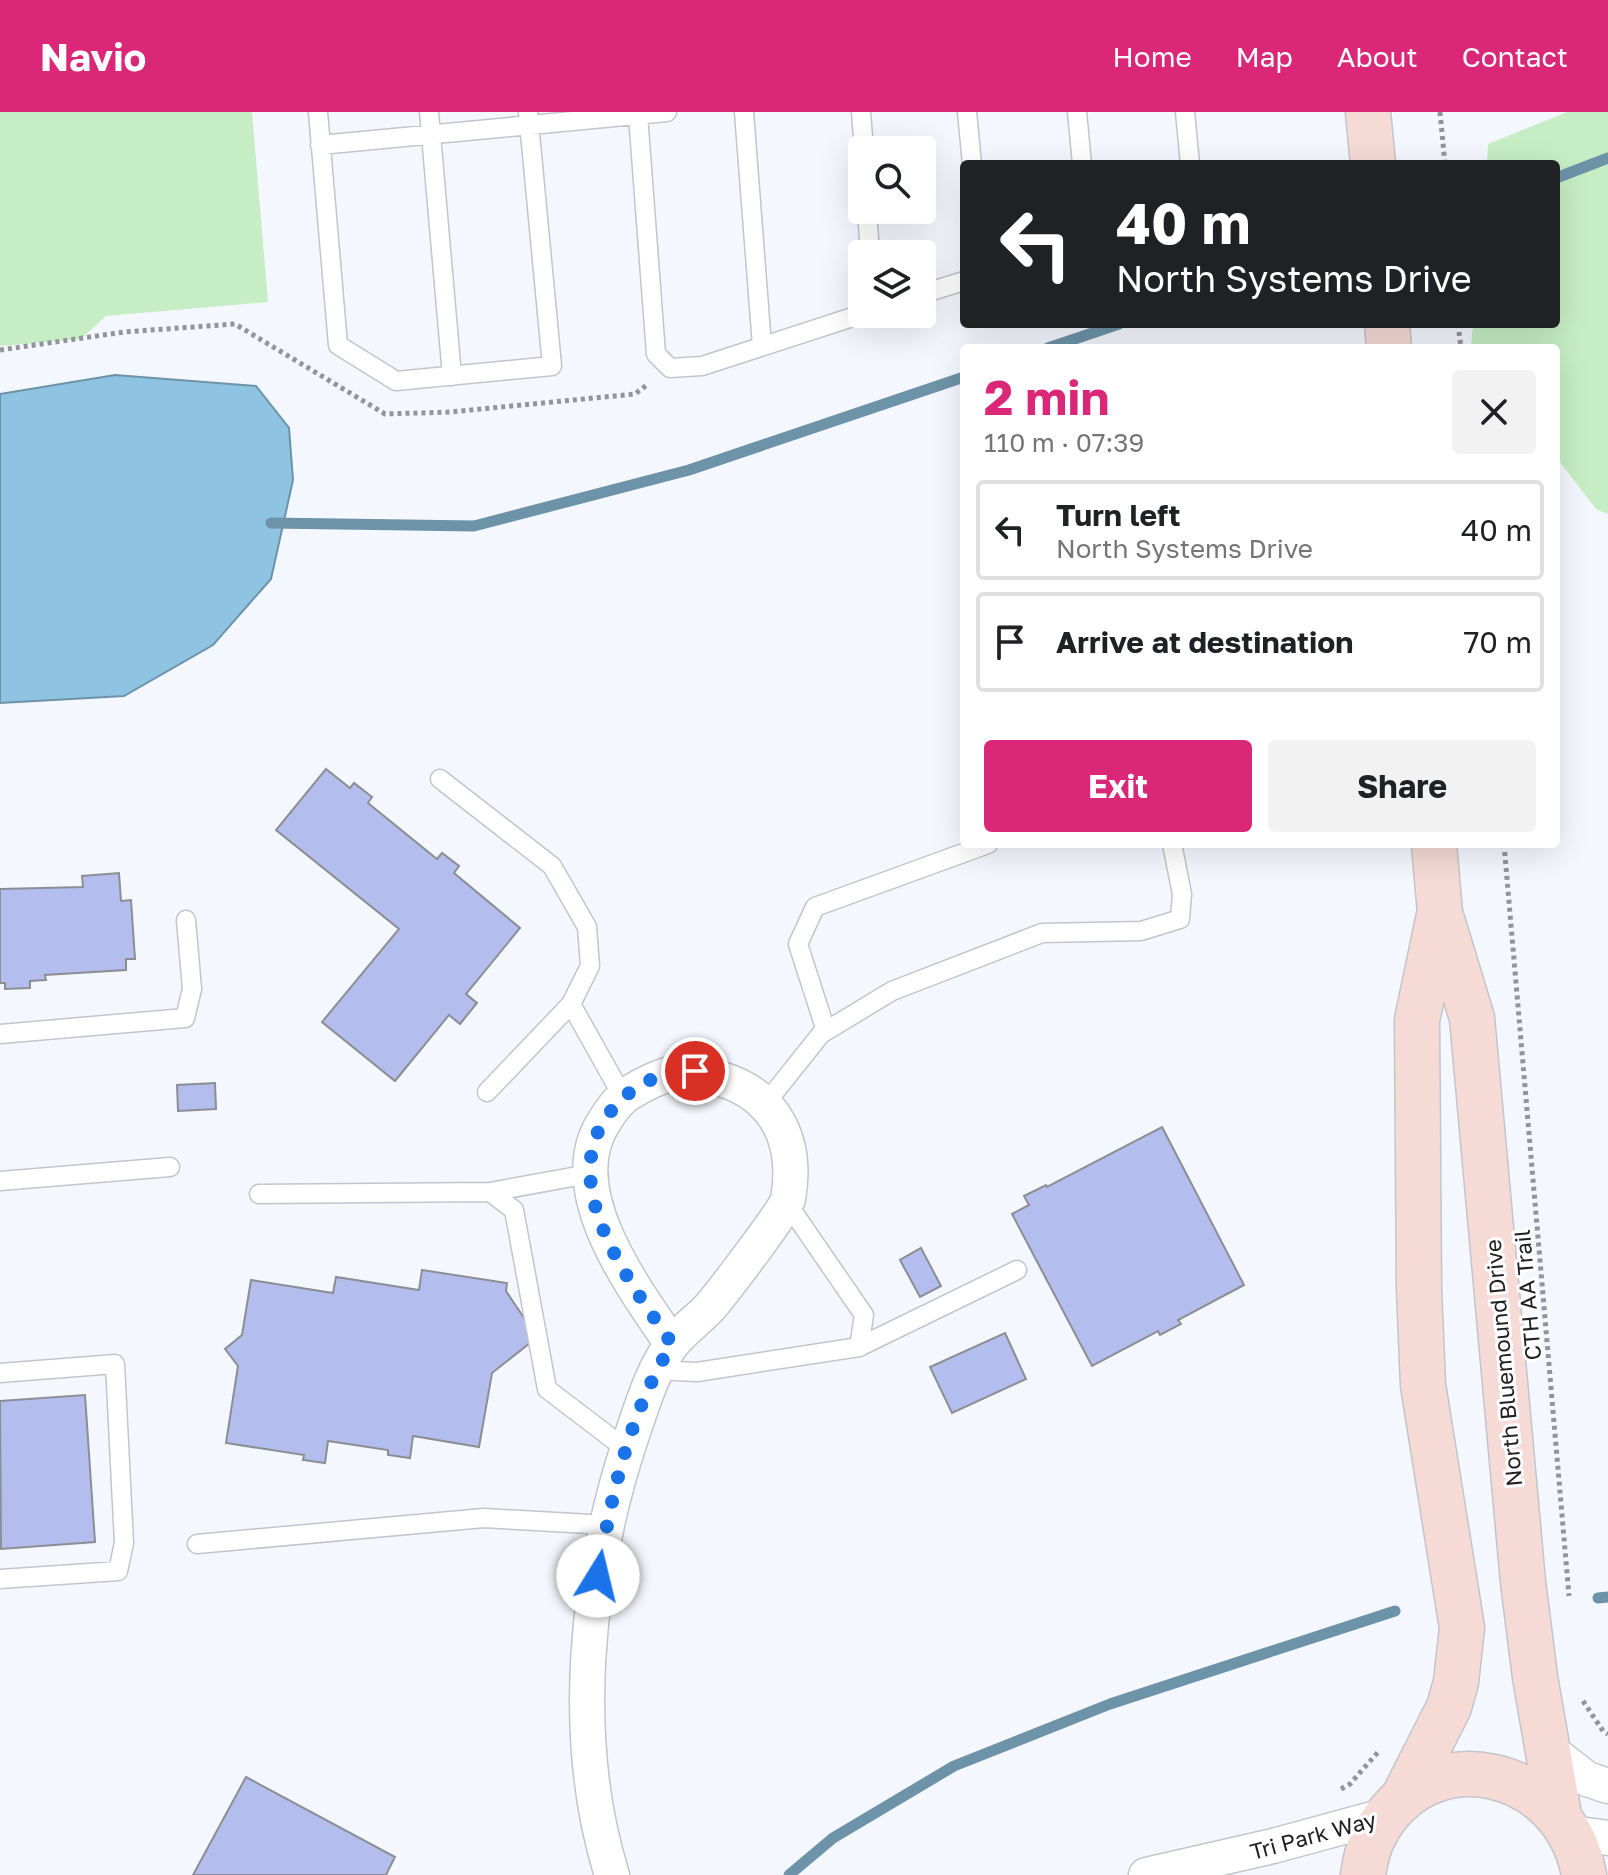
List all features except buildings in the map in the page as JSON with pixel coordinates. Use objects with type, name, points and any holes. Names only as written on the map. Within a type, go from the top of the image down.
[{"type":"main road","points":[[1368,112],[1373,160]]},
{"type":"main road","name":"North Bluemound Drive","points":[[1434,848],[1440,913],[1472,1018],[1523,1582],[1535,1677],[1547,1748],[1579,1829],[1579,1853],[1584,1875]]},
{"type":"main road","name":"North Bluemound Drive","points":[[1363,1875],[1375,1834],[1395,1808],[1449,1707],[1456,1682],[1462,1628],[1423,1385],[1419,1289],[1417,1020],[1440,913]]},
{"type":"main road","points":[[1395,1808],[1419,1788],[1440,1780],[1484,1775],[1525,1788],[1579,1829]]},
{"type":"street","points":[[612,1875],[596,1806],[589,1741],[588,1682],[590,1628],[612,1496],[664,1357],[709,1307],[787,1203],[790,1152],[781,1128],[766,1103],[743,1085],[695,1071],[652,1079],[623,1097],[608,1114],[594,1138],[589,1174],[595,1206],[614,1250],[641,1299],[664,1357]]},
{"type":"street","points":[[1547,1748],[1587,1779],[1608,1786]]},
{"type":"street","name":"Tri Park Way","points":[[1146,1875],[1282,1844],[1395,1808]]},
{"type":"lane","points":[[318,112],[338,345],[396,381],[552,366],[528,118]]},
{"type":"lane","points":[[429,112],[452,376]]},
{"type":"lane","points":[[320,145],[431,134],[528,118],[667,112]]},
{"type":"lane","points":[[744,112],[762,346]]},
{"type":"lane","points":[[861,112],[863,136]]},
{"type":"lane","points":[[967,112],[972,160]]},
{"type":"lane","points":[[1077,112],[1082,160]]},
{"type":"lane","points":[[1185,112],[1190,160]]},
{"type":"lane","points":[[638,115],[656,354],[670,368],[702,366],[848,318]]},
{"type":"lane","points":[[936,290],[960,282]]},
{"type":"lane","points":[[440,779],[552,866],[587,927],[590,966],[571,1004],[487,1092]]},
{"type":"lane","points":[[826,1031],[798,944],[815,907],[977,848]]},
{"type":"lane","points":[[766,1103],[826,1031],[892,991],[1042,933],[1141,931],[1180,919],[1182,894],[1173,848]]},
{"type":"lane","points":[[0,1034],[185,1018],[192,989],[186,920]]},
{"type":"lane","points":[[571,1004],[623,1097]]},
{"type":"lane","points":[[0,1181],[170,1167]]},
{"type":"lane","points":[[259,1194],[490,1192],[589,1174]]},
{"type":"lane","points":[[490,1192],[514,1210],[547,1389],[627,1450]]},
{"type":"lane","points":[[787,1203],[864,1315],[859,1347]]},
{"type":"lane","points":[[664,1357],[697,1372],[859,1347],[1017,1270]]},
{"type":"lane","points":[[0,1373],[115,1364],[124,1543],[118,1571],[0,1579]]},
{"type":"lane","points":[[197,1544],[484,1518],[607,1525]]},
{"type":"path","points":[[1440,112],[1445,160]]},
{"type":"path","name":"CTH AA Trail","points":[[1504,848],[1570,1609]]},
{"type":"path","points":[[1579,1688],[1583,1703],[1608,1734]]},
{"type":"path","points":[[1331,1795],[1350,1784],[1383,1745]]},
{"type":"green space","points":[[0,112],[252,112],[268,302],[106,316],[81,339],[0,346]]},
{"type":"green space","points":[[1567,112],[1608,112],[1608,514],[1596,509],[1560,462],[1560,344],[1471,344],[1473,328],[1560,328],[1560,160],[1487,160],[1488,144]]},
{"type":"water","points":[[115,375],[256,386],[289,428],[293,480],[271,579],[213,645],[124,696],[0,703],[0,394]]},
{"type":"waterway","points":[[1560,176],[1608,158]]},
{"type":"waterway","points":[[1060,344],[1107,328]]},
{"type":"waterway","points":[[271,523],[474,526],[689,470],[960,378]]},
{"type":"waterway","points":[[1598,1598],[1608,1597]]},
{"type":"waterway","points":[[789,1875],[833,1838],[954,1766],[1110,1704],[1395,1611]]},
{"type":"route","points":[[598,1576],[612,1496],[639,1412],[656,1370],[672,1344],[641,1299],[614,1250],[595,1206],[589,1174],[594,1138],[608,1114],[623,1097],[652,1079],[695,1071]]}]
